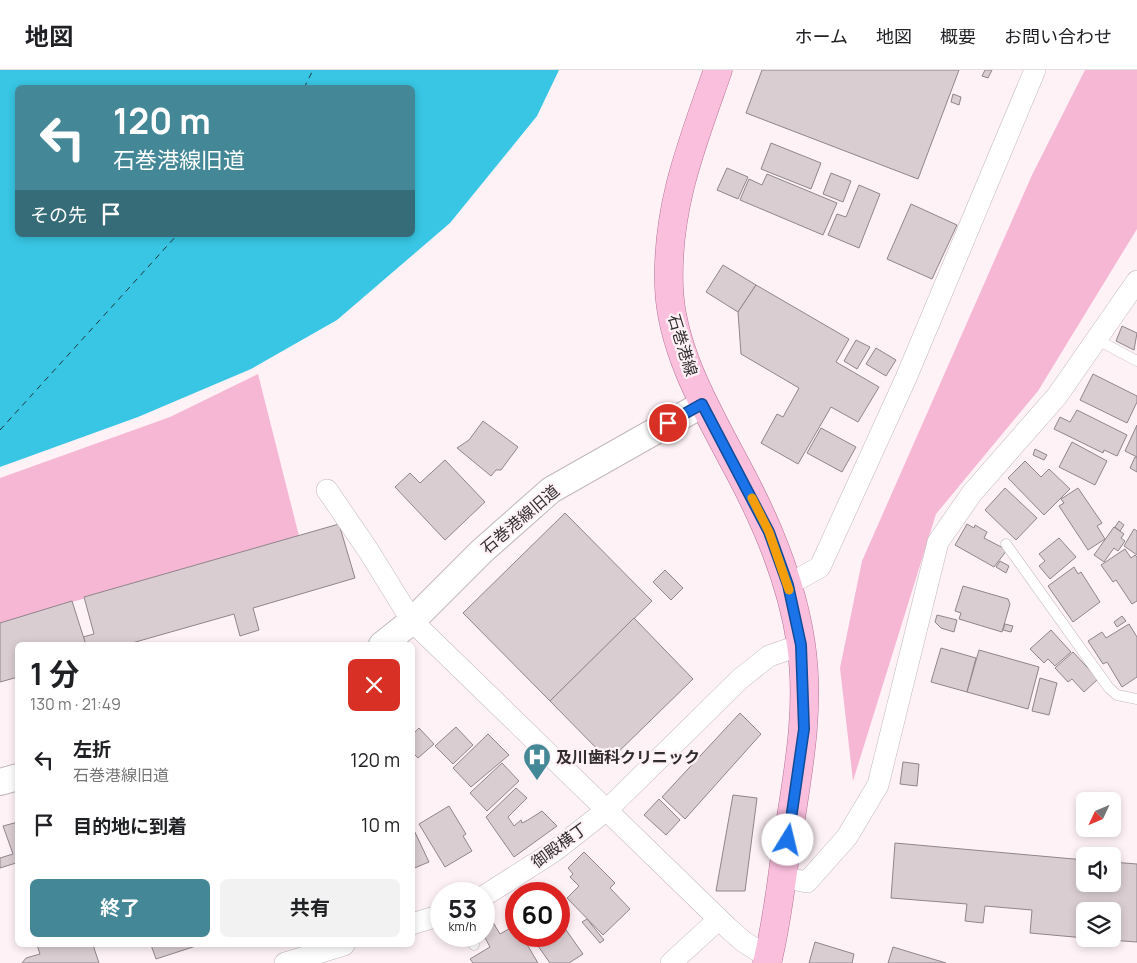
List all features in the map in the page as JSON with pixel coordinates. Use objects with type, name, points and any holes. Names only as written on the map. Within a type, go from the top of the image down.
[{"type":"main road","name":"石巻港線","points":[[718,70],[683,170],[674,207],[670,242],[669,289],[676,334],[702,404],[769,532],[788,585],[801,645],[804,729],[768,960]]},
{"type":"street","points":[[788,585],[820,567],[906,378],[1035,70]]},
{"type":"street","points":[[782,877],[807,882],[846,837],[878,785],[938,542],[972,493],[1057,396],[1098,340],[1137,281]]},
{"type":"street","name":"石巻港線旧道","points":[[386,642],[412,621],[482,551],[551,490],[702,404]]},
{"type":"street","points":[[326,490],[368,550],[412,621],[608,809],[719,919],[744,942],[768,960]]},
{"type":"street","name":"御殿横丁","points":[[495,889],[553,852],[608,809],[740,679],[769,656],[801,645]]},
{"type":"street","points":[[0,782],[15,778]]},
{"type":"street","points":[[415,923],[430,918]]},
{"type":"street","points":[[671,963],[719,919]]},
{"type":"street","points":[[285,963],[337,947]]},
{"type":"lane","points":[[1098,340],[1137,360]]},
{"type":"lane","points":[[1006,544],[1108,688],[1117,695],[1137,699]]},
{"type":"shaded area","points":[[1085,70],[1137,70],[1137,229],[1038,391],[936,514],[853,781],[840,668],[862,561],[1032,175]]},
{"type":"shaded area","points":[[258,374],[299,536],[0,623],[0,478],[170,417]]},
{"type":"water","points":[[0,70],[559,70],[537,116],[450,223],[337,320],[251,369],[138,417],[0,467]]},
{"type":"building","points":[[762,70],[959,70],[918,179],[746,113]]},
{"type":"building","points":[[985,70],[992,70],[988,78],[982,76]]},
{"type":"building","points":[[953,94],[961,97],[959,105],[951,102]]},
{"type":"building","points":[[771,143],[821,163],[811,189],[761,169]]},
{"type":"building","points":[[727,168],[748,177],[738,199],[717,190]]},
{"type":"building","points":[[831,173],[851,181],[843,202],[823,194]]},
{"type":"building","points":[[767,174],[837,203],[823,235],[740,200],[749,179],[762,185]]},
{"type":"building","points":[[859,185],[880,194],[859,248],[828,235],[837,214],[846,217]]},
{"type":"building","points":[[911,204],[957,225],[932,279],[887,259]]},
{"type":"building","points":[[723,265],[756,285],[738,312],[706,292]]},
{"type":"building","points":[[756,285],[849,339],[836,362],[879,387],[858,422],[831,407],[798,464],[761,443],[777,414],[783,417],[799,388],[741,354],[738,312]]},
{"type":"building","points":[[1122,326],[1137,333],[1134,350],[1116,341]]},
{"type":"building","points":[[856,340],[870,347],[857,369],[844,361]]},
{"type":"building","points":[[876,348],[896,360],[886,376],[866,364]]},
{"type":"building","points":[[1093,374],[1137,396],[1137,402],[1127,423],[1080,400]]},
{"type":"building","points":[[1077,410],[1127,435],[1117,456],[1104,450],[1103,453],[1054,429],[1060,417],[1070,422]]},
{"type":"building","points":[[483,421],[518,447],[501,470],[496,470],[491,476],[457,448],[469,440]]},
{"type":"building","points":[[1137,425],[1137,457],[1125,451]]},
{"type":"building","points":[[821,428],[856,447],[842,472],[807,453]]},
{"type":"building","points":[[1072,442],[1107,461],[1095,485],[1059,467]]},
{"type":"building","points":[[1035,449],[1047,455],[1044,460],[1033,455]]},
{"type":"building","points":[[1135,457],[1137,458],[1137,472],[1130,468]]},
{"type":"building","points":[[445,460],[485,502],[445,540],[395,487],[410,473],[420,483]]},
{"type":"building","points":[[1025,461],[1041,477],[1049,469],[1070,489],[1044,515],[1008,478]]},
{"type":"building","points":[[1005,488],[1037,518],[1016,540],[985,510]]},
{"type":"building","points":[[1078,488],[1102,523],[1097,526],[1105,539],[1088,550],[1059,506],[1064,503],[1061,499]]},
{"type":"building","points":[[565,513],[652,601],[550,701],[463,613]]},
{"type":"building","points":[[1119,521],[1124,525],[1120,531],[1115,527]]},
{"type":"building","points":[[339,524],[355,578],[253,608],[259,630],[240,636],[234,614],[136,642],[85,642],[83,637],[94,634],[84,597]]},
{"type":"building","points":[[967,524],[974,528],[975,525],[987,532],[984,538],[1007,550],[994,567],[955,545]]},
{"type":"building","points":[[1114,527],[1124,534],[1121,538],[1125,541],[1118,551],[1114,548],[1104,562],[1094,555]]},
{"type":"building","points":[[1134,529],[1137,531],[1137,555],[1124,546]]},
{"type":"building","points":[[1059,538],[1076,557],[1050,579],[1039,566],[1045,561],[1039,554]]},
{"type":"building","points":[[1125,549],[1131,558],[1135,555],[1137,557],[1137,601],[1132,604],[1116,580],[1113,582],[1101,565]]},
{"type":"building","points":[[1000,561],[1009,566],[1006,573],[996,567]]},
{"type":"building","points":[[1074,567],[1078,574],[1081,572],[1100,602],[1073,622],[1048,586]]},
{"type":"building","points":[[665,570],[683,588],[671,600],[653,582]]},
{"type":"building","points":[[963,586],[1008,599],[1010,604],[1002,632],[959,619],[961,613],[955,611]]},
{"type":"building","points":[[72,601],[85,642],[15,642],[15,678],[0,682],[0,623]]},
{"type":"building","points":[[937,615],[957,620],[954,632],[941,628],[935,622]]},
{"type":"building","points":[[1122,616],[1126,621],[1117,627],[1114,622]]},
{"type":"building","points":[[634,618],[693,679],[609,761],[550,701]]},
{"type":"building","points":[[1005,624],[1013,626],[1011,632],[1003,630]]},
{"type":"building","points":[[1129,624],[1137,637],[1137,677],[1122,687],[1107,662],[1103,664],[1088,641],[1102,632],[1106,638]]},
{"type":"building","points":[[1051,630],[1071,652],[1055,666],[1048,659],[1044,663],[1030,649]]},
{"type":"building","points":[[941,648],[976,658],[967,692],[931,682]]},
{"type":"building","points":[[979,650],[1039,667],[1028,709],[967,692]]},
{"type":"building","points":[[1073,652],[1098,679],[1084,692],[1072,679],[1068,682],[1055,668]]},
{"type":"building","points":[[1040,678],[1057,683],[1049,715],[1032,711]]},
{"type":"building","points":[[740,713],[761,734],[685,819],[662,797]]},
{"type":"building","points":[[456,727],[473,745],[453,764],[435,746]]},
{"type":"building","points":[[419,728],[434,744],[418,758],[415,755],[415,732]]},
{"type":"building","points":[[488,734],[509,755],[471,787],[453,768]]},
{"type":"building","points":[[903,762],[919,764],[917,786],[900,784]]},
{"type":"building","points":[[502,763],[519,781],[487,811],[470,793]]},
{"type":"building","points":[[516,788],[527,798],[508,817],[514,826],[521,820],[522,823],[542,811],[557,826],[514,857],[486,817]]},
{"type":"building","points":[[733,795],[757,798],[745,891],[716,891]]},
{"type":"building","points":[[659,799],[680,820],[666,835],[644,815]]},
{"type":"building","points":[[449,806],[466,834],[463,836],[472,851],[445,867],[419,824]]},
{"type":"building","points":[[15,823],[15,863],[0,868],[0,858],[13,854],[3,826]]},
{"type":"building","points":[[415,832],[429,862],[415,868]]},
{"type":"building","points":[[895,843],[1076,859],[1076,892],[1121,892],[1121,863],[1137,864],[1137,942],[1121,941],[1121,902],[1076,902],[1076,937],[1030,933],[1032,910],[985,906],[983,923],[965,921],[967,904],[891,898]]},
{"type":"building","points":[[584,852],[615,883],[610,888],[630,909],[603,935],[570,901],[570,895],[579,886],[570,877],[573,874],[568,868]]},
{"type":"building","points":[[587,919],[604,940],[600,943],[582,922]]},
{"type":"building","points":[[495,926],[500,934],[505,931],[505,947],[529,947],[538,963],[473,963],[470,959],[490,947],[495,947]]},
{"type":"building","points":[[570,936],[583,954],[569,963],[550,963],[539,947],[570,947]]},
{"type":"building","points":[[815,942],[854,954],[852,963],[809,963]]},
{"type":"building","points":[[38,947],[94,947],[99,963],[22,963],[26,958],[40,954]]},
{"type":"building","points":[[152,947],[193,947],[156,959]]},
{"type":"building","points":[[893,947],[946,963],[888,963]]},
{"type":"ferry route","points":[[306,85],[313,70]]},
{"type":"ferry route","points":[[0,430],[175,237]]},
{"type":"slow traffic","points":[[752,498],[769,532],[789,590]]},
{"type":"place","name":"及川歯科クリニック","points":[[537,781]]},
{"type":"route","points":[[668,423],[702,404],[769,532],[788,585],[801,645],[804,729],[788,840]]}]
